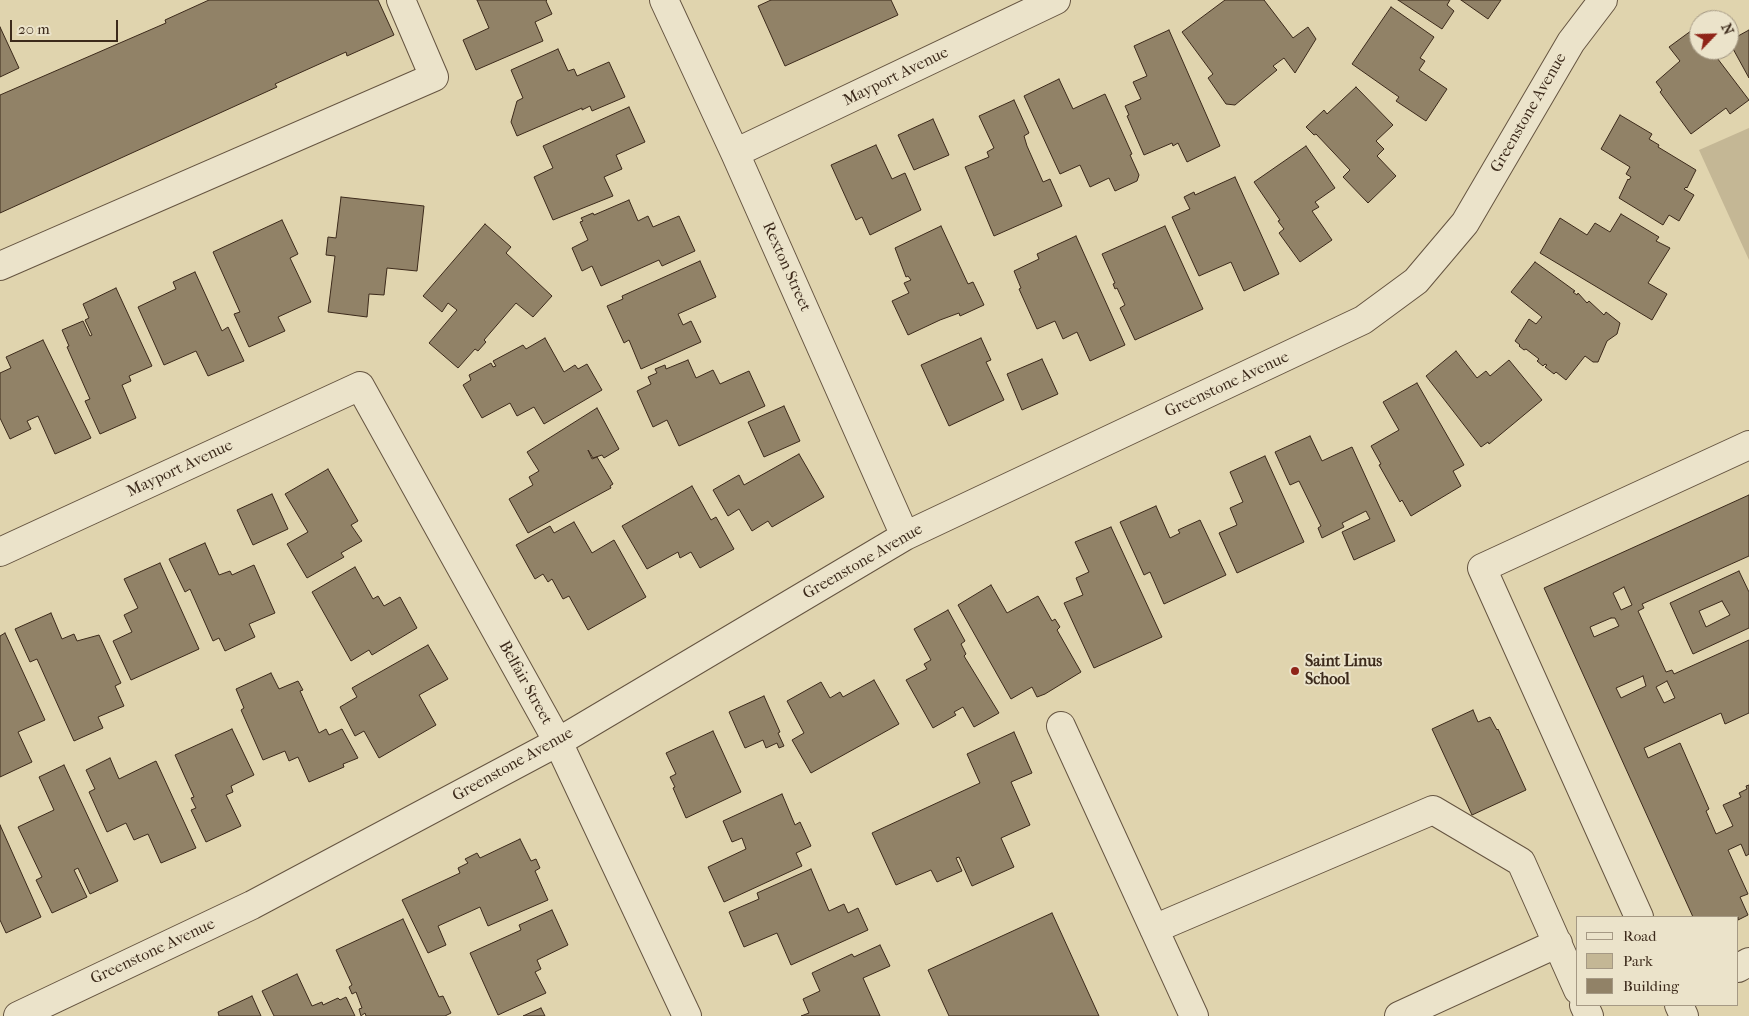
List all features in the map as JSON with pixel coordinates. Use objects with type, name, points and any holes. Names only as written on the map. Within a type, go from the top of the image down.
[{"type":"street","points":[[0,266],[434,77],[401,0]]},
{"type":"street","name":"Rexton Street","points":[[664,0],[736,153],[905,536]]},
{"type":"street","name":"Mayport Avenue","points":[[736,153],[1056,0]]},
{"type":"street","name":"Greenstone Avenue","points":[[18,1016],[252,905],[558,742],[905,536],[1363,320],[1416,281],[1465,222],[1571,42],[1603,0]]},
{"type":"street","name":"Mayport Avenue","points":[[0,552],[360,386]]},
{"type":"street","name":"Belfair Street","points":[[360,386],[558,742],[687,1016]]},
{"type":"street","points":[[1639,916],[1482,568],[1749,445]]},
{"type":"street","points":[[1061,726],[1194,1016]]},
{"type":"street","points":[[1154,929],[1433,810],[1521,862],[1576,985]]},
{"type":"street","points":[[1399,1016],[1558,944]]},
{"type":"green space","points":[[1749,128],[1749,260],[1699,150]]},
{"type":"building","points":[[209,0],[378,0],[394,35],[347,56],[346,52],[275,84],[277,87],[0,213],[0,95],[166,23],[165,20]]},
{"type":"building","points":[[477,0],[547,0],[552,14],[535,22],[543,41],[476,70],[463,40],[489,28]]},
{"type":"building","points":[[771,0],[891,0],[898,15],[785,66],[758,6]]},
{"type":"building","points":[[1225,0],[1264,0],[1293,38],[1308,27],[1316,39],[1295,73],[1284,58],[1273,66],[1277,70],[1235,105],[1226,104],[1208,78],[1213,74],[1182,32]]},
{"type":"building","points":[[1398,0],[1450,0],[1447,5],[1454,11],[1442,29]]},
{"type":"building","points":[[1461,0],[1501,0],[1488,19]]},
{"type":"building","points":[[1391,7],[1434,37],[1420,58],[1425,61],[1419,70],[1447,89],[1426,121],[1396,101],[1399,97],[1352,64]]},
{"type":"building","points":[[0,27],[19,68],[0,77]]},
{"type":"building","points":[[1169,30],[1220,146],[1187,162],[1178,143],[1173,146],[1172,143],[1144,155],[1127,116],[1129,115],[1125,106],[1141,99],[1133,82],[1147,76],[1134,46]]},
{"type":"building","points":[[1749,30],[1749,78],[1739,60],[1739,36]]},
{"type":"building","points":[[1689,32],[1689,60],[1719,60],[1749,100],[1730,114],[1726,108],[1691,134],[1660,92],[1662,90],[1656,82],[1680,61],[1669,47]]},
{"type":"building","points":[[558,49],[568,71],[574,69],[577,76],[609,62],[625,97],[592,111],[590,106],[582,110],[582,108],[517,136],[511,122],[517,101],[523,98],[511,70]]},
{"type":"building","points":[[1059,79],[1073,109],[1105,94],[1132,154],[1130,155],[1139,175],[1137,181],[1115,191],[1109,178],[1090,187],[1080,165],[1060,174],[1024,96]]},
{"type":"building","points":[[1356,87],[1393,125],[1376,141],[1384,149],[1377,156],[1396,176],[1368,203],[1343,177],[1350,170],[1316,134],[1314,135],[1306,127],[1324,110],[1327,114]]},
{"type":"building","points":[[1014,100],[1029,133],[1024,136],[1043,182],[1050,179],[1062,206],[994,236],[965,167],[989,157],[987,152],[994,148],[979,116]]},
{"type":"building","points":[[629,107],[645,142],[616,155],[622,169],[604,177],[613,196],[553,220],[534,177],[553,168],[543,146]]},
{"type":"building","points":[[1620,115],[1652,134],[1649,139],[1659,145],[1658,147],[1696,170],[1687,188],[1684,189],[1694,195],[1679,221],[1669,215],[1663,225],[1619,198],[1628,179],[1631,177],[1626,174],[1630,167],[1601,149]]},
{"type":"building","points":[[933,119],[949,155],[914,170],[898,135]]},
{"type":"building","points":[[876,145],[892,179],[905,173],[921,210],[870,235],[862,217],[856,220],[831,165]]},
{"type":"building","points":[[1306,146],[1335,188],[1315,202],[1319,207],[1312,211],[1332,240],[1300,262],[1279,233],[1284,229],[1278,221],[1280,220],[1254,182]]},
{"type":"building","points":[[1235,177],[1279,274],[1244,291],[1231,262],[1199,276],[1172,217],[1190,209],[1184,197],[1194,192],[1195,195]]},
{"type":"building","points":[[341,197],[424,206],[417,271],[387,268],[384,295],[369,294],[367,317],[328,312],[335,256],[326,255],[328,237],[336,238]]},
{"type":"building","points":[[629,200],[638,221],[648,216],[653,227],[679,216],[695,251],[662,266],[659,260],[601,286],[592,266],[582,271],[572,248],[588,240],[580,222],[583,221],[581,218],[593,213],[594,215]]},
{"type":"building","points":[[1621,214],[1659,237],[1656,241],[1670,248],[1648,283],[1667,294],[1652,320],[1540,253],[1560,218],[1587,235],[1595,223],[1610,232]]},
{"type":"building","points":[[282,220],[298,254],[290,258],[311,302],[278,317],[285,331],[249,347],[234,314],[240,312],[213,252]]},
{"type":"building","points":[[485,224],[511,247],[506,253],[552,296],[533,317],[516,303],[484,340],[486,342],[478,351],[475,349],[458,368],[429,343],[457,310],[448,303],[442,312],[423,296]]},
{"type":"building","points":[[941,226],[968,284],[973,282],[984,305],[960,316],[959,313],[940,320],[908,335],[892,301],[909,293],[904,283],[911,280],[908,276],[906,277],[895,248]]},
{"type":"building","points":[[1165,226],[1203,309],[1135,340],[1120,308],[1125,305],[1117,288],[1115,289],[1113,284],[1115,283],[1102,254]]},
{"type":"building","points":[[1076,236],[1125,345],[1090,361],[1077,332],[1063,339],[1055,321],[1037,329],[1019,289],[1021,288],[1014,271],[1039,259],[1037,254]]},
{"type":"building","points":[[700,261],[716,297],[678,314],[683,325],[691,321],[701,342],[641,369],[629,340],[624,343],[607,306],[623,299],[622,296]]},
{"type":"building","points":[[1535,262],[1575,291],[1573,292],[1577,295],[1578,293],[1587,303],[1589,301],[1604,315],[1606,312],[1620,323],[1617,334],[1607,341],[1598,362],[1593,362],[1585,356],[1566,380],[1556,372],[1554,374],[1545,367],[1547,365],[1543,366],[1537,361],[1539,359],[1526,349],[1524,350],[1515,341],[1529,319],[1536,324],[1542,317],[1511,292]]},
{"type":"building","points":[[195,272],[222,331],[228,327],[244,361],[208,376],[196,351],[164,365],[138,307],[176,289],[173,282]]},
{"type":"building","points":[[116,288],[152,366],[129,376],[131,381],[122,385],[136,418],[100,434],[85,401],[90,399],[67,347],[69,346],[62,330],[83,321],[90,336],[92,335],[85,320],[89,318],[83,304]]},
{"type":"building","points":[[545,338],[564,372],[575,365],[578,369],[587,364],[602,390],[544,424],[534,407],[517,416],[510,403],[482,418],[463,385],[471,380],[469,375],[491,363],[493,367],[496,366],[493,361],[523,345],[526,349]]},
{"type":"building","points":[[981,338],[991,360],[986,362],[1004,400],[949,426],[921,365]]},
{"type":"building","points":[[43,340],[91,438],[55,454],[38,416],[27,421],[31,429],[10,439],[0,418],[0,373],[11,368],[6,357]]},
{"type":"building","points":[[1456,351],[1477,378],[1486,371],[1490,376],[1509,360],[1542,400],[1489,444],[1488,442],[1481,447],[1426,376]]},
{"type":"building","points":[[1042,359],[1058,394],[1022,410],[1007,374]]},
{"type":"building","points":[[688,360],[696,378],[713,370],[720,384],[749,371],[765,406],[679,446],[667,420],[653,427],[637,391],[651,384],[648,377],[657,373],[655,369],[665,365],[666,369]]},
{"type":"building","points":[[1417,383],[1464,465],[1453,471],[1461,486],[1411,516],[1402,500],[1400,502],[1379,465],[1381,464],[1371,446],[1399,430],[1383,402]]},
{"type":"building","points":[[784,406],[800,441],[764,457],[748,422]]},
{"type":"building","points":[[597,408],[619,449],[604,458],[602,455],[593,458],[588,450],[592,459],[597,457],[613,484],[610,486],[611,488],[528,533],[509,499],[533,485],[529,477],[539,471],[527,452]]},
{"type":"building","points":[[1310,436],[1322,461],[1352,447],[1395,541],[1354,560],[1342,532],[1370,519],[1366,511],[1342,523],[1344,527],[1322,538],[1318,528],[1321,526],[1299,481],[1290,485],[1275,452]]},
{"type":"building","points":[[799,454],[824,497],[772,527],[768,521],[752,531],[739,509],[728,516],[713,490],[739,475],[744,485]]},
{"type":"building","points":[[1265,456],[1304,542],[1237,573],[1219,533],[1237,525],[1230,508],[1243,502],[1230,472]]},
{"type":"building","points":[[328,469],[358,521],[351,525],[362,541],[341,553],[344,557],[307,578],[287,544],[308,532],[285,494]]},
{"type":"building","points":[[692,486],[711,520],[716,517],[734,549],[700,568],[691,552],[680,558],[678,552],[647,569],[622,526]]},
{"type":"building","points":[[272,494],[288,529],[253,545],[237,510]]},
{"type":"building","points":[[1749,495],[1749,556],[1642,604],[1644,608],[1638,611],[1666,672],[1672,670],[1674,674],[1749,640],[1749,713],[1725,724],[1721,713],[1644,748],[1648,758],[1680,743],[1709,809],[1706,811],[1716,834],[1733,826],[1723,805],[1741,797],[1739,793],[1747,789],[1746,786],[1749,785],[1749,854],[1746,856],[1741,844],[1728,850],[1748,894],[1740,897],[1748,915],[1739,920],[1739,916],[1693,916],[1544,588]],"holes":[[[1624,587],[1632,605],[1621,610],[1613,593]],[[1615,618],[1619,626],[1594,637],[1590,627]],[[1643,676],[1646,686],[1621,698],[1616,688]],[[1667,681],[1675,698],[1664,703],[1656,687]]]},
{"type":"building","points":[[1156,506],[1170,538],[1180,533],[1178,530],[1200,520],[1226,575],[1164,604],[1150,572],[1144,575],[1120,522]]},
{"type":"building","points":[[574,522],[592,553],[614,540],[646,597],[588,630],[569,596],[563,599],[552,579],[548,582],[543,574],[535,579],[516,545],[550,526],[554,533]]},
{"type":"building","points":[[1111,527],[1162,637],[1094,668],[1064,603],[1083,595],[1076,578],[1089,572],[1075,542]]},
{"type":"building","points":[[205,543],[219,575],[230,571],[232,575],[254,565],[275,613],[249,624],[255,637],[225,651],[219,638],[213,641],[190,589],[185,592],[169,559]]},
{"type":"building","points":[[160,563],[199,649],[131,680],[113,641],[132,632],[124,615],[138,608],[124,579]]},
{"type":"building","points":[[355,567],[373,599],[378,596],[384,606],[400,597],[417,628],[372,655],[369,650],[351,661],[312,592]]},
{"type":"building","points":[[1739,571],[1749,592],[1749,628],[1693,654],[1670,603]],"holes":[[[1722,601],[1730,615],[1706,627],[1699,611]]]},
{"type":"building","points":[[991,585],[1007,613],[1038,596],[1052,621],[1055,619],[1060,627],[1057,630],[1081,672],[1045,694],[1037,697],[1032,687],[1011,699],[958,605]]},
{"type":"building","points":[[948,610],[965,641],[961,644],[966,654],[964,656],[999,713],[974,727],[963,707],[954,712],[956,715],[933,728],[906,680],[927,669],[924,664],[931,660],[914,629]]},
{"type":"building","points":[[51,613],[62,639],[74,634],[77,641],[99,635],[121,683],[115,686],[124,706],[98,717],[103,728],[74,741],[37,659],[30,662],[15,629]]},
{"type":"building","points":[[5,633],[45,720],[18,732],[32,762],[0,777],[0,636]]},
{"type":"building","points":[[428,645],[448,679],[419,695],[436,725],[379,758],[364,731],[355,736],[340,707],[357,697],[352,688]]},
{"type":"building","points":[[271,673],[279,689],[298,681],[303,690],[300,691],[319,733],[326,729],[329,735],[342,729],[358,758],[343,764],[344,767],[309,782],[298,757],[289,761],[285,751],[263,760],[241,710],[244,708],[236,689]]},
{"type":"building","points":[[874,680],[899,724],[811,773],[792,740],[804,733],[787,701],[821,682],[830,698],[840,692],[843,697]]},
{"type":"building","points":[[764,696],[784,746],[779,748],[777,743],[766,748],[763,740],[745,748],[729,712]]},
{"type":"building","points":[[1473,710],[1478,722],[1490,717],[1498,729],[1526,790],[1472,815],[1432,729]]},
{"type":"building","points":[[232,729],[254,775],[231,786],[233,792],[226,795],[241,826],[206,842],[191,810],[196,808],[191,798],[194,797],[175,755]]},
{"type":"building","points":[[713,731],[741,792],[686,818],[673,788],[675,787],[670,777],[676,774],[666,753]]},
{"type":"building","points":[[1014,732],[1032,773],[1011,782],[1030,825],[1001,838],[1014,867],[972,886],[959,857],[956,858],[962,871],[937,882],[931,870],[896,885],[872,833],[980,783],[967,754]]},
{"type":"building","points":[[110,758],[119,779],[156,761],[196,848],[161,863],[148,834],[134,840],[126,823],[107,832],[89,792],[95,789],[86,770]]},
{"type":"building","points":[[64,765],[118,881],[90,894],[78,868],[74,870],[87,897],[52,913],[36,880],[42,877],[18,827],[54,810],[39,777]]},
{"type":"building","points":[[782,794],[795,825],[800,822],[811,846],[796,853],[802,866],[724,902],[708,867],[746,849],[742,838],[732,842],[723,821]]},
{"type":"building","points":[[0,825],[41,917],[6,933],[0,920]]},
{"type":"building","points":[[520,839],[531,861],[536,859],[540,868],[535,871],[548,900],[488,926],[480,907],[438,926],[446,945],[428,953],[402,900],[460,873],[458,868],[468,863],[465,859],[477,853],[480,858]]},
{"type":"building","points":[[811,869],[829,911],[844,904],[848,913],[858,908],[868,930],[791,965],[777,933],[744,947],[729,912],[759,899],[757,893]]},
{"type":"building","points":[[552,910],[568,945],[537,960],[541,969],[535,972],[546,993],[498,1015],[470,953],[521,930],[519,925]]},
{"type":"building","points":[[1052,913],[1099,1016],[949,1016],[928,970]]},
{"type":"building","points":[[403,919],[439,997],[443,996],[451,1013],[445,1016],[366,1016],[365,1013],[361,1016],[359,1009],[362,1008],[356,992],[352,994],[349,987],[352,985],[336,950]]},
{"type":"building","points":[[880,945],[890,966],[863,978],[880,1016],[801,1016],[809,1013],[803,999],[820,991],[812,973],[852,954],[854,957]]},
{"type":"building","points":[[297,974],[312,1006],[322,1002],[323,1005],[338,998],[340,1000],[346,997],[355,1016],[274,1016],[262,991]]},
{"type":"building","points":[[252,996],[261,1016],[219,1016],[218,1012]]},
{"type":"building","points":[[541,1008],[545,1016],[523,1016]]},
{"type":"place","name":"Saint Linus School","points":[[1295,671]]}]
